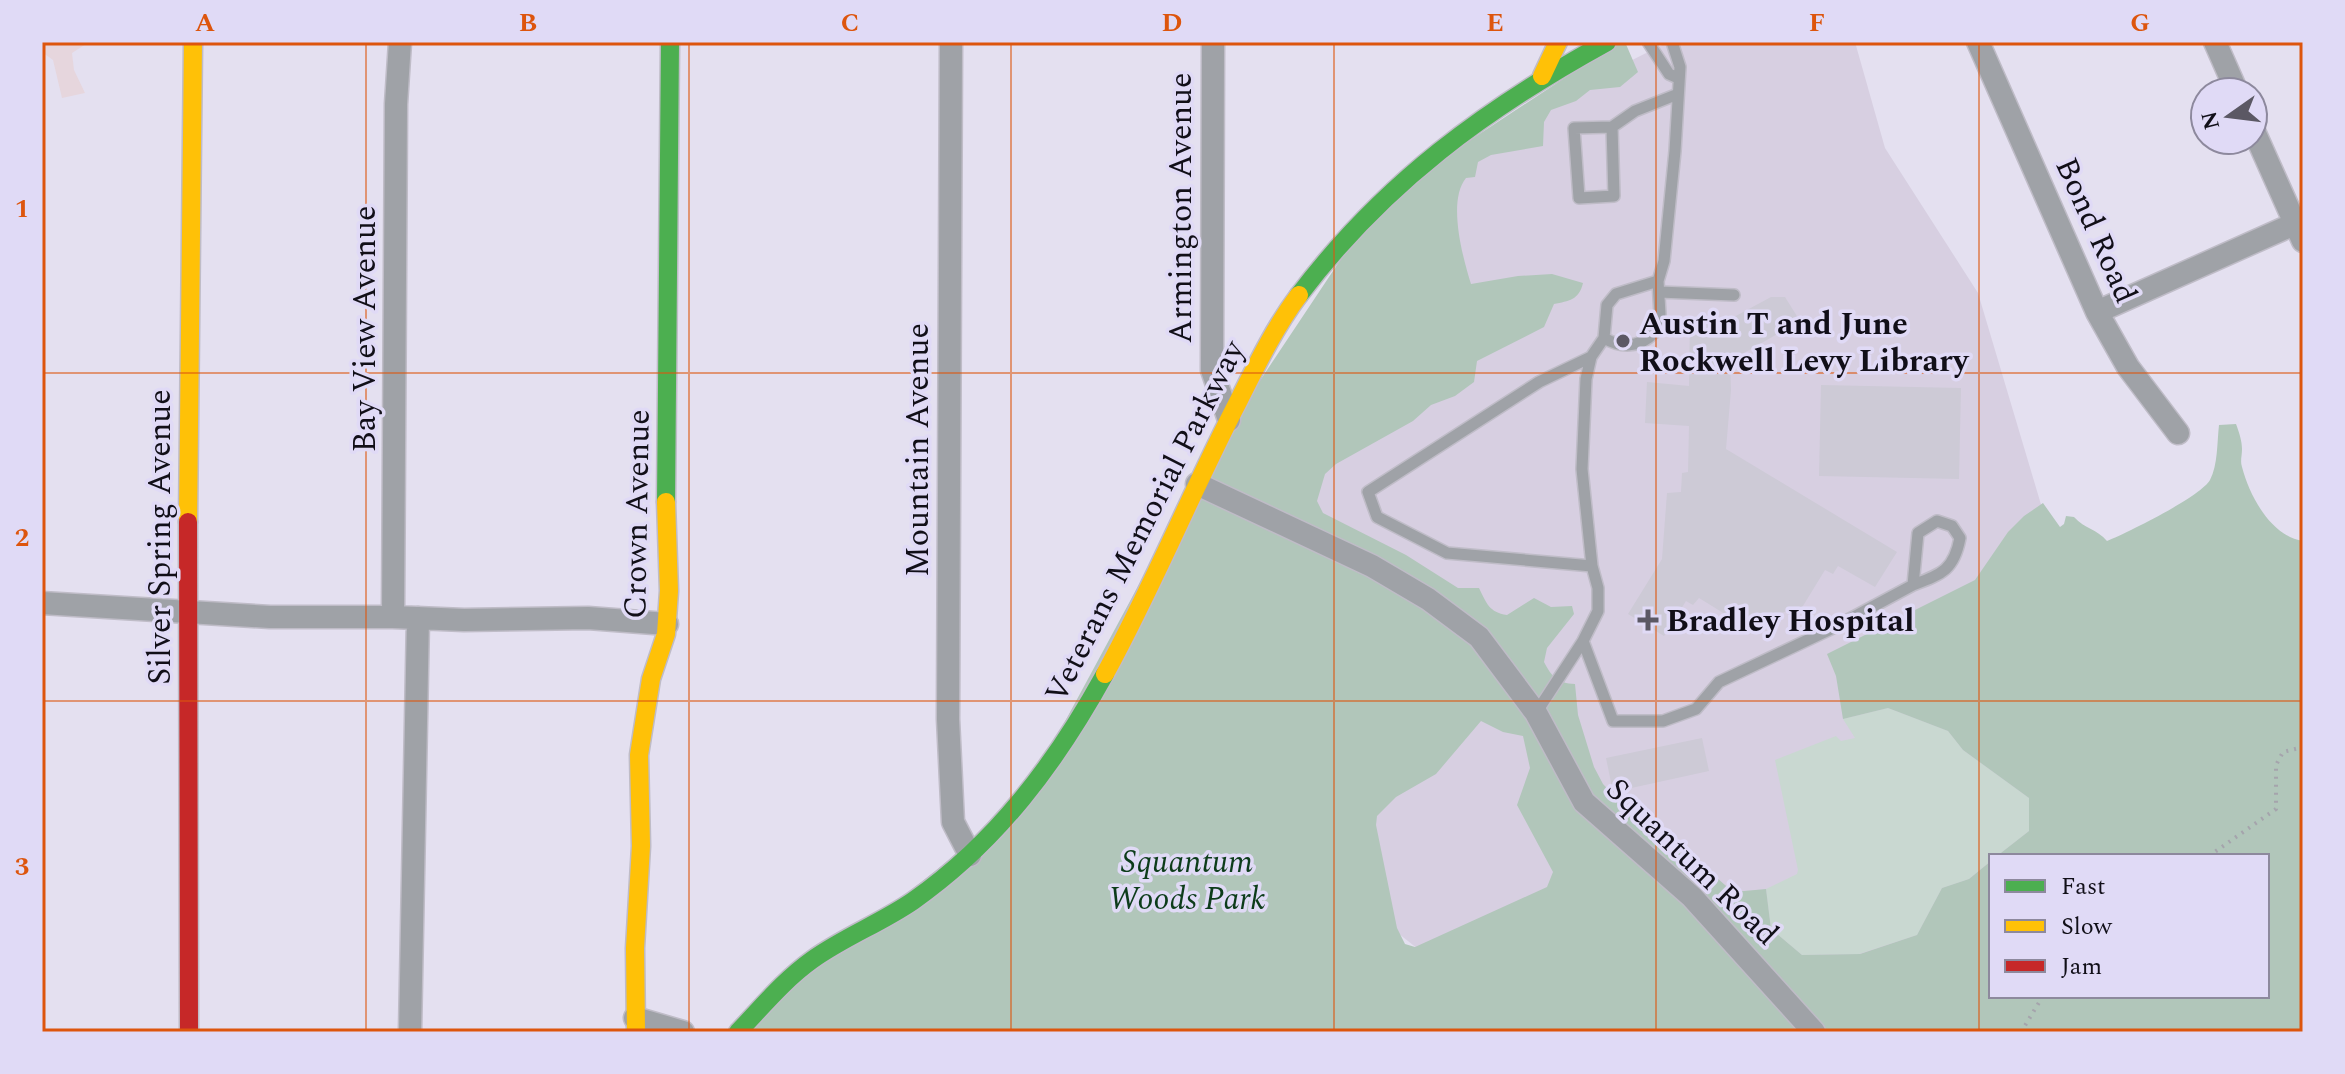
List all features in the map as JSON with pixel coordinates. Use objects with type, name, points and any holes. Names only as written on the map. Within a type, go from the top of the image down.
[{"type":"street","name":"Silver Spring Avenue","points":[[189,1032],[190,714],[187,614],[193,42]]},
{"type":"street","name":"Bay View Avenue","points":[[393,617],[396,104],[400,42]]},
{"type":"street","name":"Crown Avenue","points":[[636,1025],[635,948],[641,846],[639,755],[651,679],[667,624],[669,591],[666,487],[670,42]]},
{"type":"street","name":"Mountain Avenue","points":[[951,42],[948,719],[953,822],[970,855]]},
{"type":"street","name":"Armington Avenue","points":[[1213,42],[1212,370],[1229,420]]},
{"type":"street","points":[[1542,76],[1558,42]]},
{"type":"street","name":"Veterans Memorial Parkway","points":[[738,1032],[800,969],[898,911],[970,855],[1046,772],[1146,596],[1197,484],[1266,347],[1296,298],[1351,231],[1422,162],[1542,76],[1607,42]]},
{"type":"street","name":"Bond Road","points":[[1978,42],[2097,312],[2128,367],[2178,433]]},
{"type":"street","points":[[2215,42],[2230,76]]},
{"type":"street","points":[[2097,312],[2300,228],[2266,156]]},
{"type":"street","name":"Squantum Road","points":[[1197,484],[1372,566],[1428,599],[1479,637],[1536,713],[1584,802],[1692,897],[1814,1032]]},
{"type":"street","points":[[42,603],[187,614],[464,620],[588,618],[667,624]]},
{"type":"street","points":[[410,1032],[418,618]]},
{"type":"street","points":[[636,1025],[683,1032]]},
{"type":"lane","points":[[1648,42],[1669,74],[1678,78]]},
{"type":"lane","points":[[1604,338],[1618,346],[1638,343],[1654,333],[1660,314],[1659,286],[1664,261],[1680,67],[1672,42]]},
{"type":"lane","points":[[1612,127],[1614,196],[1579,198],[1574,128],[1612,127],[1635,111],[1678,94]]},
{"type":"lane","points":[[1536,713],[1583,641],[1598,611],[1598,588],[1592,566],[1582,469],[1586,379],[1591,357],[1604,338],[1607,305],[1616,294],[1659,286],[1734,295]]},
{"type":"lane","points":[[1591,357],[1539,382],[1368,492],[1377,517],[1447,553],[1592,566]]},
{"type":"lane","points":[[1583,641],[1613,721],[1663,721],[1696,709],[1719,682],[1833,628],[1913,585],[1943,574],[1957,556],[1960,538],[1952,526],[1937,521],[1918,533],[1913,585]]},
{"type":"path","points":[[2212,854],[2276,809],[2276,765],[2283,752],[2303,747]]},
{"type":"path","points":[[2021,1032],[2042,998]]},
{"type":"shaded area","points":[[42,42],[89,42],[72,53],[74,70],[85,93],[62,98],[53,60],[42,52]]},
{"type":"shaded area","name":"Bradley Hospital","points":[[1668,42],[1855,42],[1885,148],[1978,293],[2045,518],[2043,854],[1989,854],[1989,905],[1868,1002],[1475,994],[1351,896],[1299,722],[1321,298],[1527,113]]},
{"type":"shaded area","points":[[1888,708],[1948,731],[1963,750],[2029,798],[2029,831],[2000,854],[1989,854],[1989,863],[1969,879],[1942,888],[1917,935],[1859,954],[1802,955],[1771,929],[1766,889],[1797,874],[1798,870],[1775,760],[1836,736],[1841,741],[1855,738],[1843,719]]},
{"type":"green space","name":"Squantum Woods Park","points":[[1619,42],[1625,42],[1638,72],[1620,87],[1590,90],[1576,101],[1551,110],[1544,122],[1543,146],[1491,155],[1478,162],[1475,177],[1466,178],[1460,188],[1458,230],[1471,284],[1552,274],[1583,283],[1579,293],[1569,301],[1554,304],[1544,327],[1477,361],[1474,382],[1455,396],[1431,405],[1413,421],[1336,464],[1325,474],[1317,501],[1323,513],[1406,555],[1458,588],[1479,588],[1496,612],[1507,615],[1534,598],[1551,607],[1572,606],[1574,614],[1547,648],[1544,662],[1556,678],[1575,684],[1578,715],[1594,767],[1603,784],[1703,873],[1717,878],[1733,892],[1766,889],[1771,929],[1802,955],[1860,954],[1917,935],[1942,888],[1969,879],[1989,863],[1989,998],[2269,998],[2269,854],[2000,854],[2029,831],[2029,798],[1963,750],[1948,731],[1888,708],[1843,719],[1836,676],[1827,654],[1975,580],[2008,532],[2043,503],[2060,527],[2066,516],[2074,517],[2107,541],[2162,514],[2192,496],[2210,480],[2216,460],[2219,425],[2236,424],[2242,449],[2242,467],[2256,502],[2281,532],[2303,541],[2303,1032],[732,1032],[1021,803],[1203,466],[1381,199]],"holes":[[[1481,721],[1503,732],[1523,736],[1530,768],[1517,805],[1553,872],[1547,887],[1415,947],[1405,944],[1397,928],[1376,825],[1377,816],[1396,797],[1436,774]]]},
{"type":"building","points":[[1771,297],[1785,297],[1800,321],[1730,361],[1726,449],[1897,552],[1875,587],[1838,566],[1833,574],[1825,570],[1798,614],[1792,610],[1748,622],[1746,627],[1699,598],[1693,605],[1686,601],[1664,636],[1628,614],[1662,559],[1667,493],[1681,492],[1682,473],[1688,472],[1689,426],[1645,423],[1647,382],[1689,386],[1690,316],[1732,318]]},
{"type":"building","points":[[1821,385],[1961,388],[1959,479],[1819,476]]},
{"type":"building","points":[[1702,738],[1709,771],[1613,792],[1606,758]]},
{"type":"traffic: fast","points":[[666,502],[670,42]]},
{"type":"traffic: fast","points":[[1299,295],[1366,218],[1439,152],[1519,94],[1607,42]]},
{"type":"traffic: fast","points":[[738,1032],[812,960],[913,901],[972,853],[998,827],[1045,769],[1105,674]]},
{"type":"traffic: slow","points":[[188,522],[193,42]]},
{"type":"traffic: slow","points":[[1542,76],[1558,42]]},
{"type":"traffic: slow","points":[[1105,674],[1253,373],[1299,295]]},
{"type":"traffic: slow","points":[[636,1032],[635,948],[641,846],[639,755],[651,679],[666,634],[669,591],[666,502]]},
{"type":"traffic: jam","points":[[188,522],[189,1032]]},
{"type":"place","name":"Austin T and June Rockwell Levy Library","points":[[1623,341]]},
{"type":"place","name":"Bradley Hospital","points":[[1648,620]]}]
